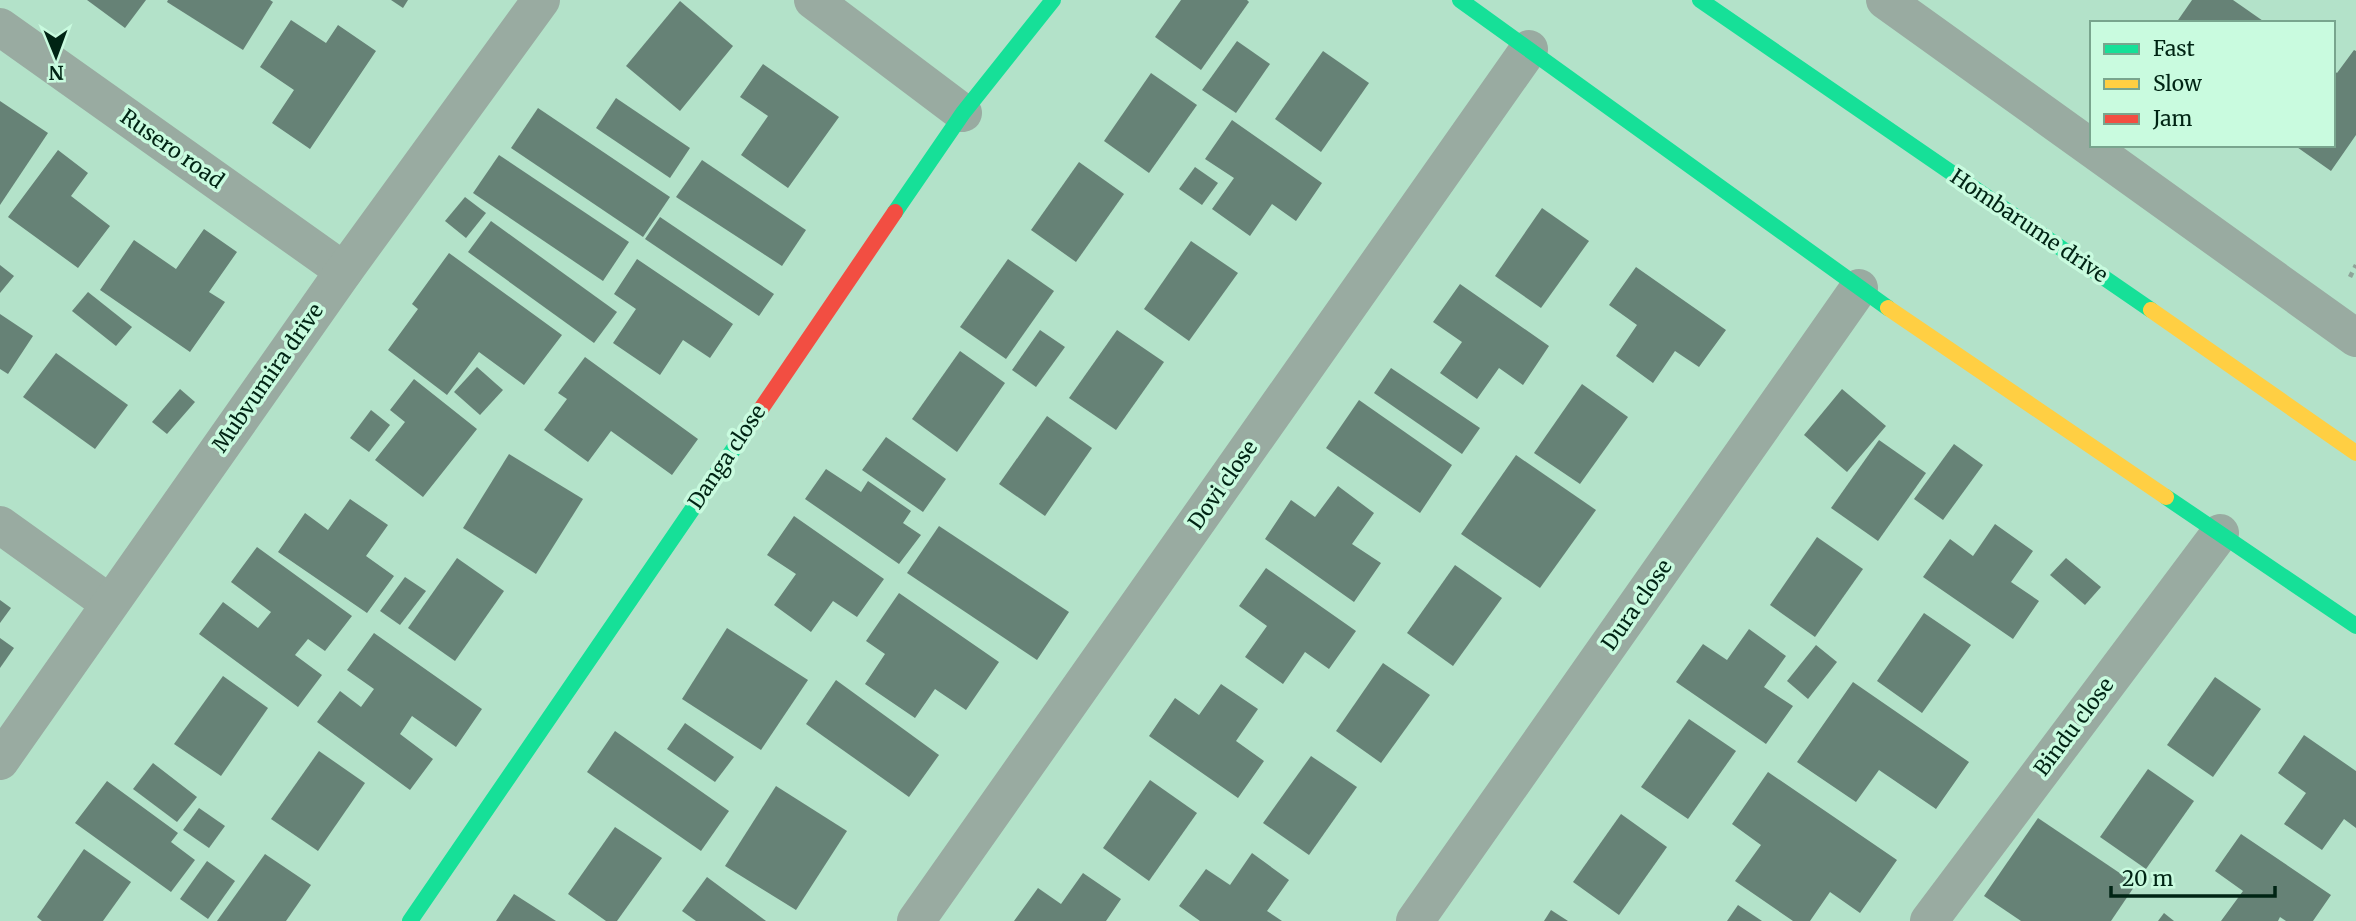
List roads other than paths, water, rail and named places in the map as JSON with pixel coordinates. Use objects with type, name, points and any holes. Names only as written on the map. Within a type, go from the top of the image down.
[{"type":"street","name":"Mubvumira drive","points":[[0,761],[344,271],[541,0]]},
{"type":"street","points":[[813,0],[963,113]]},
{"type":"street","name":"Danga close","points":[[410,921],[963,113],[1053,0]]},
{"type":"street","points":[[1460,0],[1858,288],[2356,626]]},
{"type":"street","name":"Hombarume drive","points":[[1700,0],[2269,390],[2356,453]]},
{"type":"street","points":[[1885,0],[2356,338]]},
{"type":"street","name":"Rusero road","points":[[0,27],[344,271]]},
{"type":"street","name":"Dovi close","points":[[916,921],[1529,49]]},
{"type":"street","name":"Dura close","points":[[1415,921],[1858,288]]},
{"type":"street","points":[[0,525],[110,603]]},
{"type":"street","name":"Bindu close","points":[[1929,921],[2220,533]]}]
